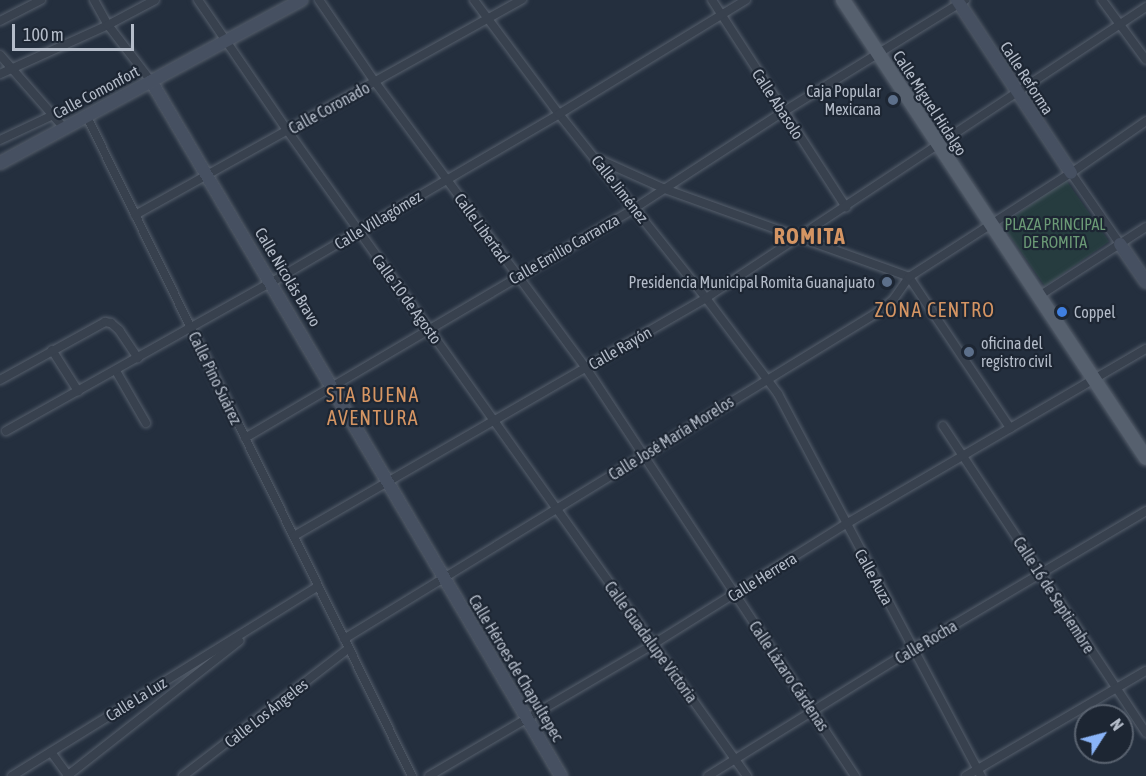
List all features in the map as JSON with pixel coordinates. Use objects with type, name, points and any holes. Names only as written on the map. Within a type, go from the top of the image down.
[{"type":"main road","name":"Calle Miguel Hidalgo","points":[[843,0],[1146,458]]},
{"type":"street","points":[[0,21],[41,0]]},
{"type":"street","name":"Calle Nicolás Bravo","points":[[94,0],[108,25],[152,81],[333,385],[443,577]]},
{"type":"street","points":[[0,74],[108,25],[155,0]]},
{"type":"street","name":"Calle 10 de Agosto","points":[[198,0],[287,130],[555,508]]},
{"type":"street","name":"Calle Comonfort","points":[[0,163],[302,0]]},
{"type":"street","name":"Calle Libertad","points":[[319,0],[446,180],[586,368],[644,456]]},
{"type":"street","name":"Calle Jiménez","points":[[474,0],[559,114],[597,158],[767,378]]},
{"type":"street","name":"Calle Coronado","points":[[135,215],[522,0]]},
{"type":"street","name":"Calle Abasolo","points":[[712,0],[846,207]]},
{"type":"street","name":"Calle Villagómez","points":[[6,431],[272,282],[559,114],[746,0]]},
{"type":"street","points":[[1102,0],[1146,60]]},
{"type":"street","name":"Calle Emilio Carranza","points":[[245,438],[635,208],[961,1]]},
{"type":"street","name":"Calle Reforma","points":[[961,1],[1016,92],[1071,173]]},
{"type":"street","name":"Calle Rayón","points":[[294,536],[706,298],[1146,7]]},
{"type":"street","points":[[0,55],[64,128]]},
{"type":"street","points":[[0,140],[53,115]]},
{"type":"street","name":"Calle Pino Suárez","points":[[87,117],[410,775]]},
{"type":"street","name":"Calle José María Morelos","points":[[344,639],[875,314],[893,300],[909,277],[1071,173],[1146,121]]},
{"type":"street","points":[[597,158],[665,189],[909,277],[1010,428]]},
{"type":"street","points":[[1071,173],[1146,282]]},
{"type":"street","points":[[1039,296],[1146,227]]},
{"type":"street","points":[[0,380],[105,322],[111,323],[119,330],[138,358]]},
{"type":"street","name":"Calle Herrera","points":[[429,776],[735,595],[846,524],[1146,349]]},
{"type":"street","points":[[52,350],[78,391]]},
{"type":"street","points":[[116,371],[146,423]]},
{"type":"street","name":"Calle Auza","points":[[767,378],[798,430],[979,773]]},
{"type":"street","name":"Calle 16 de Septiembre","points":[[944,426],[1146,733]]},
{"type":"street","name":"Calle Lázaro Cárdenas","points":[[644,456],[855,776]]},
{"type":"street","name":"Calle Guadalupe Victoria","points":[[555,508],[747,776]]},
{"type":"street","name":"Calle Rocha","points":[[708,776],[913,649],[1146,511]]},
{"type":"street","name":"Calle Héroes de Chapultepec","points":[[443,577],[561,776]]},
{"type":"street","name":"Calle La Luz","points":[[12,776],[172,676],[261,624],[317,587]]},
{"type":"street","name":"Calle La Luz","points":[[68,776],[261,624]]},
{"type":"street","name":"Calle Los Ángeles","points":[[183,776],[348,649]]},
{"type":"street","points":[[966,776],[979,773],[1146,671]]},
{"type":"street","points":[[172,676],[181,688]]},
{"type":"street","points":[[51,752],[68,776]]},
{"type":"green space","name":"PLAZA PRINCIPAL DE ROMITA","points":[[1066,180],[1109,241],[1045,286],[1002,225]]},
{"type":"place","name":"Caja Popular Mexicana","points":[[893,100]]},
{"type":"place","name":"Presidencia Municipal Romita Guanajuato","points":[[887,282]]},
{"type":"place","name":"Coppel","points":[[1062,312]]},
{"type":"place","name":"oficina del registro civil","points":[[969,352]]},
{"type":"district","name":"ROMITA","points":[[810,237]]},
{"type":"district","name":"ZONA CENTRO","points":[[935,309]]},
{"type":"district","name":"STA BUENA AVENTURA","points":[[373,406]]}]
